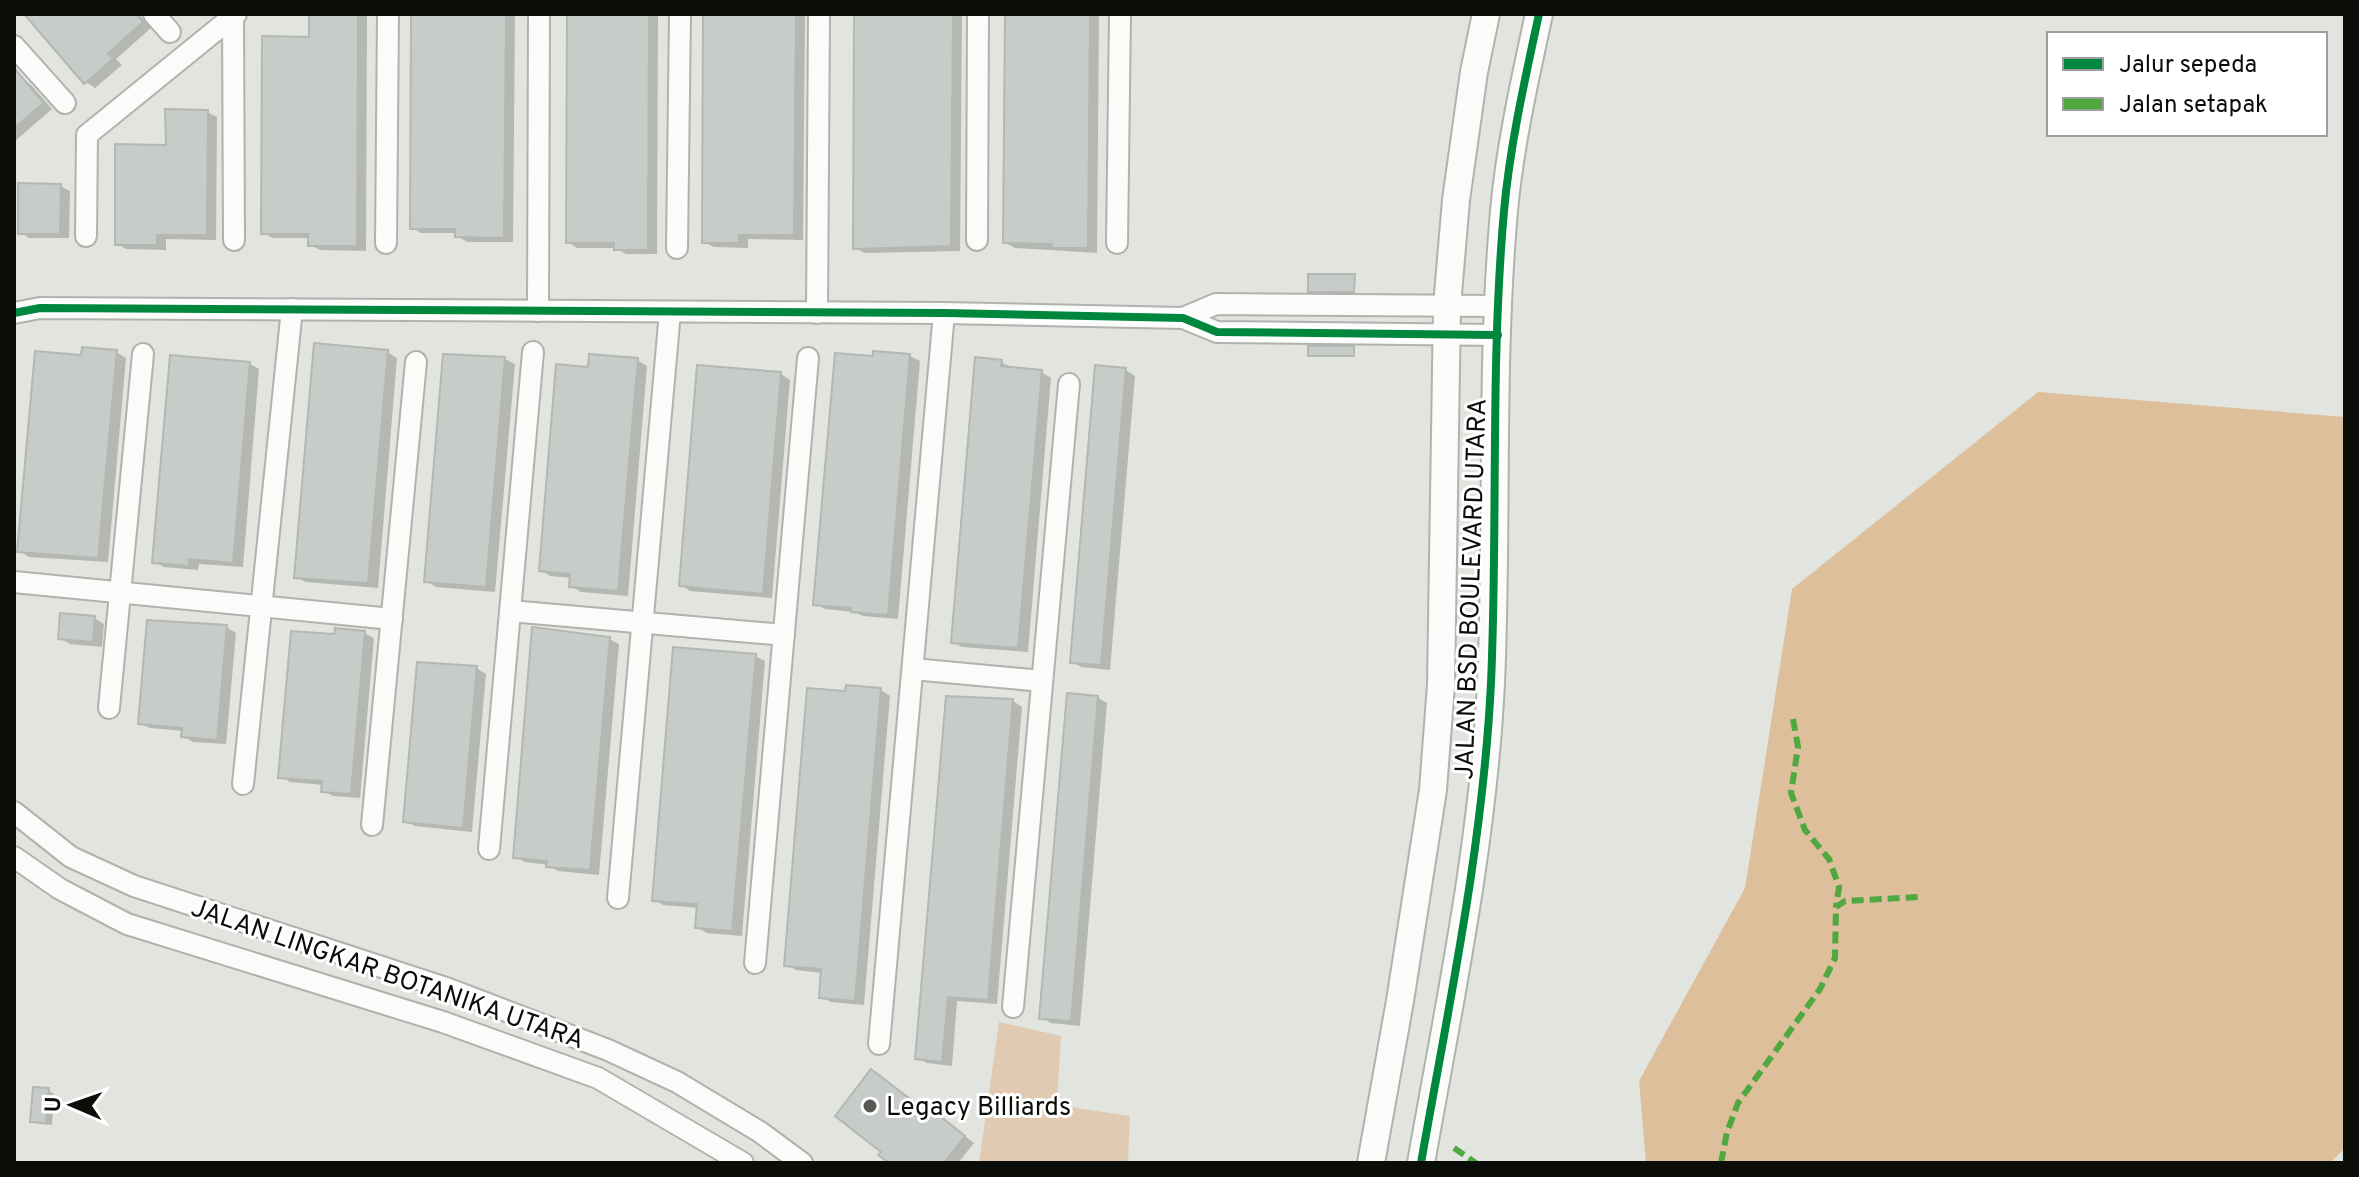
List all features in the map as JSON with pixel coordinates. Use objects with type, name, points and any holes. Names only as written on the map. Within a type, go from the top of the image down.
[{"type":"main road","name":"JALAN BSD BOULEVARD UTARA","points":[[1371,1163],[1433,790],[1441,685],[1447,306],[1456,200],[1474,72],[1486,14]]},
{"type":"main road","name":"JALAN BSD BOULEVARD UTARA","points":[[1421,1163],[1482,803],[1491,682],[1498,306],[1504,209],[1539,14]]},
{"type":"street","points":[[154,14],[170,32]]},
{"type":"street","points":[[386,243],[388,14]]},
{"type":"street","points":[[538,311],[539,14]]},
{"type":"street","points":[[677,248],[680,14]]},
{"type":"street","points":[[817,313],[819,14]]},
{"type":"street","points":[[977,240],[978,14]]},
{"type":"street","points":[[1117,243],[1120,14]]},
{"type":"street","points":[[86,236],[87,135],[234,15]]},
{"type":"street","points":[[234,15],[234,240]]},
{"type":"street","points":[[17,56],[65,103]]},
{"type":"street","points":[[1183,318],[1216,304],[1498,306]]},
{"type":"street","points":[[1272,305],[1272,333]]},
{"type":"street","points":[[14,313],[40,308],[944,313],[1183,318],[1217,332],[1498,335]]},
{"type":"street","points":[[243,784],[292,309]]},
{"type":"street","points":[[618,898],[670,312]]},
{"type":"street","points":[[879,1044],[944,313]]},
{"type":"street","points":[[489,849],[533,352]]},
{"type":"street","points":[[109,708],[143,354]]},
{"type":"street","points":[[755,963],[808,358]]},
{"type":"street","points":[[372,825],[416,362]]},
{"type":"street","points":[[1013,1007],[1069,384]]},
{"type":"street","points":[[14,582],[392,619]]},
{"type":"street","points":[[510,611],[784,635]]},
{"type":"street","points":[[913,669],[1042,681]]},
{"type":"street","name":"JALAN LINGKAR BOTANIKA UTARA","points":[[14,812],[71,857],[134,886],[449,989],[608,1050],[677,1082],[760,1132],[802,1163]]},
{"type":"street","name":"JALAN LINGKAR BOTANIKA UTARA","points":[[14,857],[60,889],[127,924],[493,1039],[598,1078],[743,1163]]},
{"type":"street","points":[[493,1039],[503,1009]]},
{"type":"shaded area","points":[[2038,392],[2345,417],[2345,1148],[2330,1163],[1646,1163],[1639,1081],[1745,888],[1792,589]]},
{"type":"shaded area","points":[[999,1022],[1061,1036],[1057,1105],[1130,1116],[1128,1163],[979,1163]]},
{"type":"building","points":[[24,14],[136,14],[143,22],[108,53],[113,59],[84,84]]},
{"type":"building","points":[[309,14],[358,14],[357,246],[308,246],[308,234],[261,234],[262,36],[309,37]]},
{"type":"building","points":[[411,14],[506,14],[504,238],[455,237],[455,229],[410,229]]},
{"type":"building","points":[[567,14],[649,14],[648,250],[614,250],[614,243],[566,243]]},
{"type":"building","points":[[703,14],[796,14],[794,235],[739,235],[739,243],[702,243]]},
{"type":"building","points":[[854,14],[953,14],[951,246],[853,249]]},
{"type":"building","points":[[1005,14],[1090,14],[1088,248],[1003,243]]},
{"type":"building","points":[[14,68],[44,103],[14,128]]},
{"type":"building","points":[[165,109],[208,110],[207,235],[157,235],[157,245],[115,245],[115,144],[166,145]]},
{"type":"building","points":[[18,183],[61,184],[60,234],[18,234]]},
{"type":"building","points":[[1308,274],[1355,274],[1354,292],[1308,292]]},
{"type":"building","points":[[314,343],[388,350],[368,583],[294,578]]},
{"type":"building","points":[[1308,346],[1354,346],[1354,356],[1308,356]]},
{"type":"building","points":[[82,347],[117,350],[98,558],[17,552],[35,351],[81,355]]},
{"type":"building","points":[[873,351],[910,354],[888,615],[813,605],[835,353],[873,356]]},
{"type":"building","points":[[443,354],[505,357],[486,587],[424,582]]},
{"type":"building","points":[[589,354],[638,358],[618,591],[569,587],[570,574],[539,571],[556,364],[588,367]]},
{"type":"building","points":[[170,355],[250,362],[233,563],[189,559],[189,566],[152,563]]},
{"type":"building","points":[[975,357],[1002,360],[1001,366],[1042,370],[1018,648],[951,643]]},
{"type":"building","points":[[697,365],[781,372],[763,594],[679,586]]},
{"type":"building","points":[[1095,365],[1126,368],[1101,665],[1070,663]]},
{"type":"building","points":[[60,613],[95,616],[93,642],[58,639]]},
{"type":"building","points":[[147,620],[227,625],[217,740],[181,737],[182,728],[138,724]]},
{"type":"building","points":[[532,627],[610,637],[590,870],[546,867],[547,861],[513,858]]},
{"type":"building","points":[[335,628],[365,631],[351,794],[321,792],[322,781],[278,778],[291,631],[334,634]]},
{"type":"building","points":[[673,647],[756,654],[732,931],[695,928],[697,904],[652,901]]},
{"type":"building","points":[[417,662],[477,666],[463,828],[403,822]]},
{"type":"building","points":[[846,685],[881,688],[855,1001],[819,998],[821,969],[784,966],[807,688],[845,691]]},
{"type":"building","points":[[1067,693],[1098,696],[1071,1021],[1039,1019]]},
{"type":"building","points":[[946,696],[1013,699],[988,1000],[948,997],[942,1062],[915,1059]]},
{"type":"building","points":[[871,1069],[918,1105],[921,1101],[965,1136],[944,1163],[889,1163],[878,1155],[881,1152],[835,1116]]},
{"type":"building","points":[[33,1087],[49,1088],[46,1123],[30,1122]]},
{"type":"marked path","points":[[1793,719],[1798,747],[1791,793],[1805,830],[1829,859],[1839,887],[1836,907]]},
{"type":"marked path","points":[[1721,1163],[1727,1132],[1738,1103],[1820,989],[1835,958],[1836,907],[1845,901],[1918,897]]},
{"type":"marked path","points":[[1454,1148],[1476,1163]]},
{"type":"cycle path","points":[[1421,1163],[1464,924],[1481,804],[1491,683],[1496,388],[1504,211],[1518,112],[1539,14]]},
{"type":"cycle path","points":[[14,313],[40,308],[944,313],[1183,318],[1217,332],[1498,335]]},
{"type":"place","name":"Legacy Billiards","points":[[870,1106]]}]
